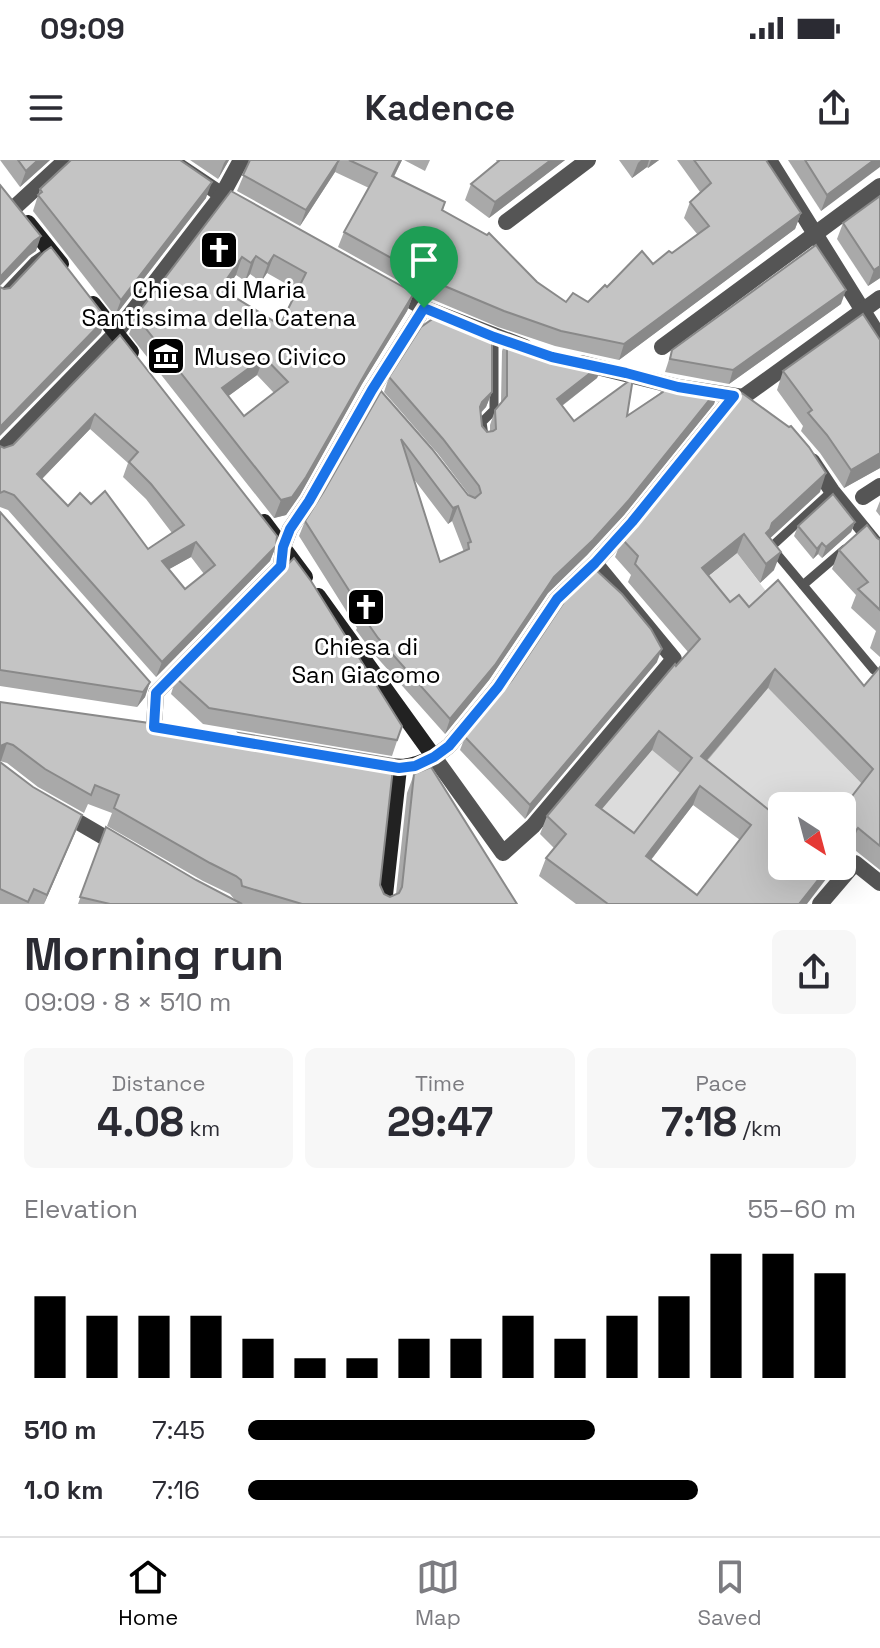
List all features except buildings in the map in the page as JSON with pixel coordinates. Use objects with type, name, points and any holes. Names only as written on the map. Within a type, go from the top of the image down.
[{"type":"main road","points":[[11,202],[69,274]]},
{"type":"main road","points":[[88,297],[146,371]]},
{"type":"main road","points":[[254,509],[434,757],[415,766],[399,768],[353,760]]},
{"type":"main road","points":[[384,904],[399,768]]},
{"type":"street","points":[[11,202],[66,160]]},
{"type":"street","points":[[170,160],[262,218]]},
{"type":"street","points":[[0,452],[116,333],[222,195],[241,160]]},
{"type":"street","points":[[506,222],[588,160]]},
{"type":"street","points":[[769,160],[880,338]]},
{"type":"street","points":[[662,347],[880,186]]},
{"type":"street","points":[[384,286],[424,308],[538,352]]},
{"type":"street","points":[[595,563],[674,659],[533,826],[503,853],[434,757],[449,746],[498,687],[557,599],[595,563],[744,399],[880,298]]},
{"type":"street","points":[[154,727],[151,687],[281,566],[283,547],[290,529],[377,396],[424,308]]},
{"type":"street","points":[[567,360],[678,387],[744,399]]},
{"type":"street","points":[[802,449],[880,550]]},
{"type":"street","points":[[863,497],[880,486]]},
{"type":"street","points":[[46,804],[129,851]]},
{"type":"street","points":[[820,904],[855,863],[880,883]]},
{"type":"lane","points":[[0,297],[34,261],[50,250]]},
{"type":"lane","points":[[484,440],[482,422],[494,410],[494,337]]},
{"type":"lane","points":[[832,491],[771,547],[874,670]]},
{"type":"lane","points":[[803,585],[865,530]]},
{"type":"shaded area","points":[[728,541],[771,598],[742,626],[694,589],[729,559]]},
{"type":"shaded area","points":[[768,688],[866,788],[856,801],[856,792],[768,792],[768,815],[694,775]]},
{"type":"shaded area","points":[[640,736],[685,777],[627,852],[589,824],[640,764]]},
{"type":"place","name":"Chiesa di Maria Santissima della Catena","points":[[219,250]]},
{"type":"place","name":"Museo Civico","points":[[166,356]]},
{"type":"place","name":"Chiesa di San Giacomo","points":[[366,607]]},
{"type":"route","points":[[424,308],[552,357],[678,387],[734,396],[632,522],[557,599],[498,687],[449,746],[434,757],[415,766],[399,768],[154,727],[156,693],[281,566],[283,547],[290,529],[424,308]]}]
